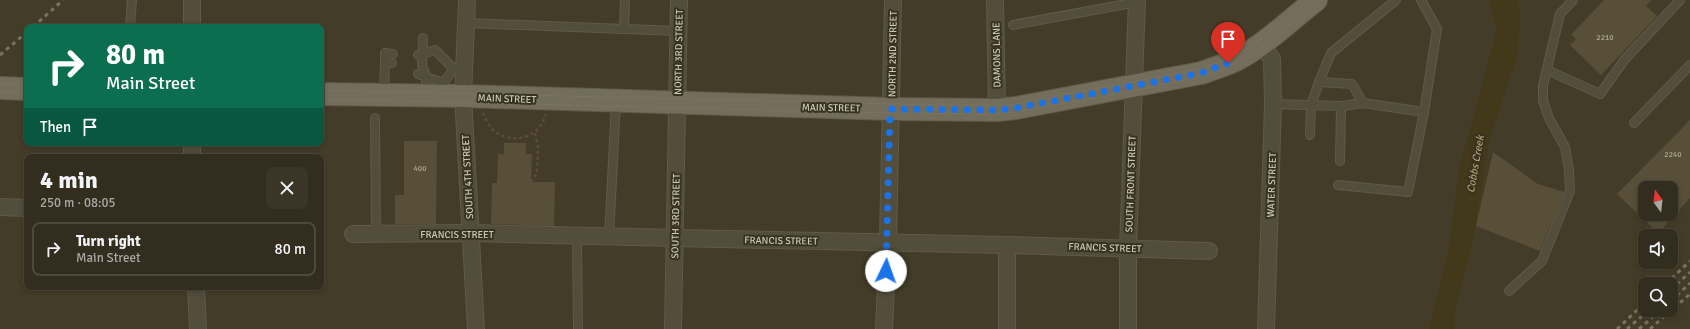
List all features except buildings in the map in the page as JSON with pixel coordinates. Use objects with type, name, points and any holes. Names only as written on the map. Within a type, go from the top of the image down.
[{"type":"main road","name":"MAIN STREET","points":[[324,94],[384,95],[427,86],[472,97],[890,109],[997,110],[1133,87],[1201,73],[1236,60],[1261,44],[1316,0]]},
{"type":"main road","points":[[0,88],[24,89]]},
{"type":"street","points":[[192,0],[192,24]]},
{"type":"street","name":"SOUTH 4TH STREET","points":[[466,0],[466,23],[459,69],[472,97],[470,233],[476,329]]},
{"type":"street","name":"NORTH 3RD STREET","points":[[677,103],[679,0]]},
{"type":"street","name":"NORTH 2ND STREET","points":[[884,329],[888,242],[893,0]]},
{"type":"street","name":"DAMONS LANE","points":[[995,0],[997,110]]},
{"type":"street","name":"SOUTH FRONT STREET","points":[[1128,329],[1128,248],[1137,1]]},
{"type":"street","name":"WATER STREET","points":[[1261,44],[1272,59],[1273,104],[1266,329]]},
{"type":"street","name":"SOUTH 3RD STREET","points":[[673,329],[677,103]]},
{"type":"street","points":[[0,207],[24,208]]},
{"type":"street","name":"FRANCIS STREET","points":[[353,234],[470,233],[1209,251]]},
{"type":"street","points":[[1007,329],[1008,245]]},
{"type":"street","points":[[196,290],[198,329]]},
{"type":"lane","points":[[130,24],[132,0]]},
{"type":"lane","points":[[624,28],[625,0]]},
{"type":"lane","points":[[1310,135],[1311,105],[1332,53],[1396,0]]},
{"type":"lane","points":[[1338,185],[1408,192],[1424,112],[1437,30],[1421,0]]},
{"type":"lane","points":[[1509,291],[1542,261],[1570,191],[1569,170],[1565,147],[1549,118],[1542,100],[1543,85],[1560,14],[1574,0]]},
{"type":"lane","points":[[1547,70],[1600,94],[1625,59],[1680,0]]},
{"type":"lane","points":[[1012,25],[1137,1]]},
{"type":"lane","points":[[466,23],[679,31]]},
{"type":"lane","points":[[423,38],[420,65],[427,86]]},
{"type":"lane","points":[[420,55],[435,50],[459,69],[444,83],[427,86]]},
{"type":"lane","points":[[384,95],[388,73],[386,54],[393,54]]},
{"type":"lane","points":[[1634,123],[1690,65]]},
{"type":"lane","points":[[418,74],[427,86]]},
{"type":"lane","points":[[1319,82],[1352,84],[1363,103]]},
{"type":"lane","points":[[609,236],[616,101]]},
{"type":"lane","points":[[1273,104],[1341,106],[1363,103],[1424,112]]},
{"type":"lane","points":[[1340,161],[1341,106]]},
{"type":"lane","points":[[375,118],[376,234]]},
{"type":"lane","points":[[576,236],[578,329]]},
{"type":"path","points":[[472,97],[496,133],[513,138],[520,138],[535,133],[544,122],[548,99]]},
{"type":"path","points":[[531,182],[537,173],[538,147],[535,133]]},
{"type":"water","name":"Cobbs Creek","points":[[1489,0],[1517,0],[1520,10],[1518,52],[1489,141],[1473,240],[1455,310],[1455,329],[1429,329],[1449,247],[1459,170],[1497,30]]},
{"type":"tram line","points":[[324,90],[997,106],[1016,104],[1200,69],[1235,56],[1250,47],[1310,0]]},
{"type":"tram line","points":[[324,99],[890,113],[997,114],[1017,112],[1133,91],[1202,76],[1222,70],[1255,53],[1322,0]]},
{"type":"tram line","points":[[0,84],[24,85]]},
{"type":"tram line","points":[[0,92],[24,93]]},
{"type":"railway","points":[[36,24],[63,0]]},
{"type":"railway","points":[[0,55],[24,35]]},
{"type":"railway","points":[[1673,277],[1690,261]]},
{"type":"railway","points":[[1678,283],[1690,272]]},
{"type":"railway","points":[[1678,294],[1690,283]]},
{"type":"railway","points":[[1650,329],[1690,294]]},
{"type":"railway","points":[[1617,329],[1638,310]]},
{"type":"railway","points":[[1627,329],[1641,317]]},
{"type":"railway","points":[[1639,329],[1653,317]]},
{"type":"route","points":[[886,271],[888,242],[890,109],[997,110],[1016,108],[1201,73],[1228,63]]}]
